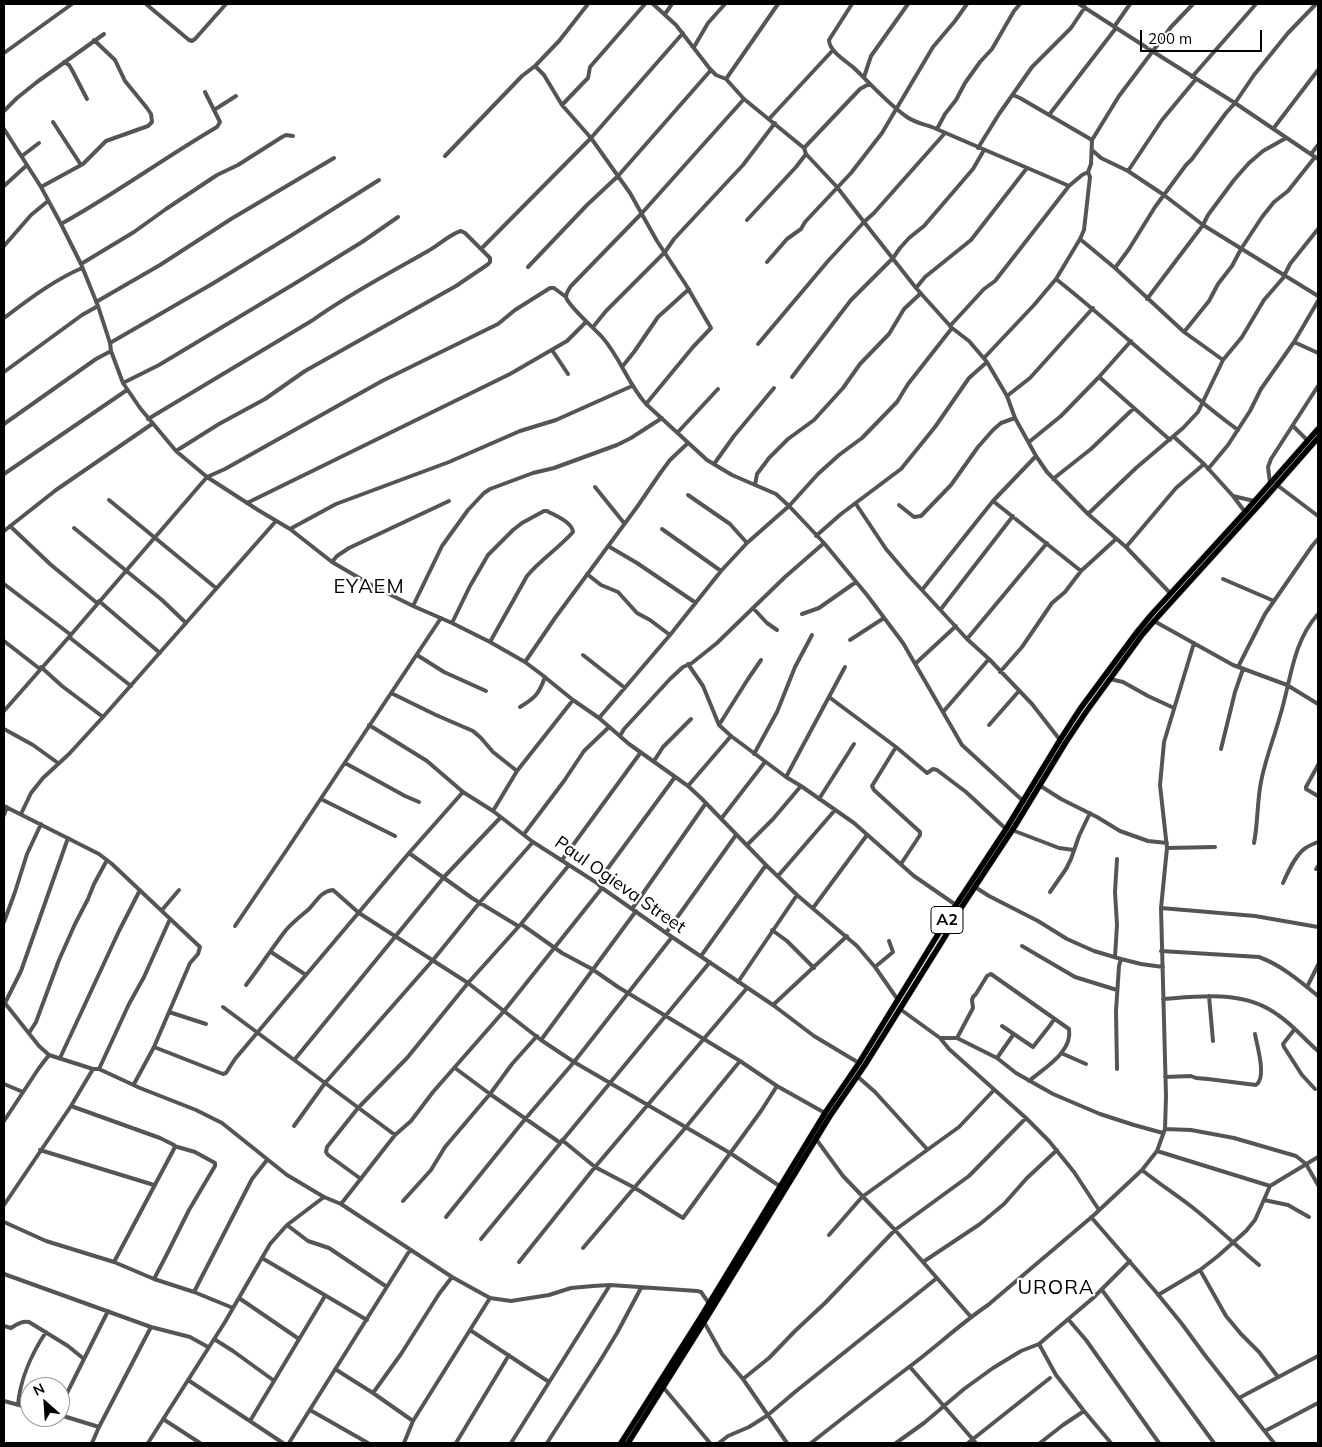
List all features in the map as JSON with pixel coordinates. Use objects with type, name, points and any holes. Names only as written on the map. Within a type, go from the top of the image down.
[{"type":"highway","name":"A2","points":[[628,1443],[830,1116],[858,1076],[900,1009],[1009,829],[1022,800],[1080,709],[1137,632],[1318,429]]},
{"type":"highway","name":"A2","points":[[621,1443],[956,905],[1039,786],[1086,712],[1154,621],[1318,438]]},
{"type":"street","points":[[4,53],[72,4]]},
{"type":"street","points":[[146,4],[192,41],[195,40],[226,4]]},
{"type":"street","points":[[445,156],[522,76],[535,66],[559,41],[588,4]]},
{"type":"street","points":[[562,105],[588,78],[590,67],[645,4]]},
{"type":"street","points":[[652,4],[683,32],[716,75],[726,79],[744,99],[804,148],[806,154],[837,187],[916,288],[951,327],[986,360],[1007,396],[1015,418],[1036,456],[1053,479],[1088,514],[1126,547],[1170,594]]},
{"type":"street","points":[[665,14],[672,4]]},
{"type":"street","points":[[694,47],[708,23],[725,4]]},
{"type":"street","points":[[726,79],[778,4]]},
{"type":"street","points":[[852,4],[829,40],[829,44],[869,84],[897,108],[914,121],[945,132],[1069,186]]},
{"type":"street","points":[[864,77],[871,56],[908,4]]},
{"type":"street","points":[[767,262],[787,239],[801,229],[805,222],[854,169],[882,133],[933,47],[967,4]]},
{"type":"street","points":[[937,129],[980,62],[992,49],[1014,10],[1020,4]]},
{"type":"street","points":[[1080,4],[1152,52],[1235,103],[1315,157]]},
{"type":"street","points":[[1049,115],[1130,4]]},
{"type":"street","points":[[816,536],[900,469],[935,427],[970,378],[1056,279],[1084,230],[1092,140],[1119,96],[1171,27],[1193,4]]},
{"type":"street","points":[[1128,171],[1162,120],[1194,78],[1256,4]]},
{"type":"street","points":[[1114,268],[1129,249],[1155,207],[1235,103],[1254,75],[1288,33],[1316,4]]},
{"type":"street","points":[[978,148],[1038,61],[1070,28],[1085,7]]},
{"type":"street","points":[[481,249],[591,138],[683,32]]},
{"type":"street","points":[[4,111],[17,98],[104,34]]},
{"type":"street","points":[[41,187],[81,165],[106,141],[148,126],[152,122],[151,114],[125,81],[115,60],[94,40]]},
{"type":"street","points":[[769,119],[833,50]]},
{"type":"street","points":[[64,62],[72,70],[87,99]]},
{"type":"street","points":[[535,66],[548,80],[562,105],[591,138],[618,176],[711,328],[646,404]]},
{"type":"street","points":[[528,268],[587,205],[618,176],[711,70]]},
{"type":"street","points":[[1273,129],[1318,70]]},
{"type":"street","points":[[804,148],[860,89],[869,84]]},
{"type":"street","points":[[61,224],[104,200],[217,127],[220,122],[205,92]]},
{"type":"street","points":[[1013,95],[1092,140]]},
{"type":"street","points":[[214,110],[236,96]]},
{"type":"street","points":[[566,298],[566,294],[571,286],[642,213],[744,99]]},
{"type":"street","points":[[53,122],[81,165]]},
{"type":"street","points":[[593,327],[606,311],[665,252],[674,239],[743,165],[775,123]]},
{"type":"street","points":[[4,129],[41,187],[81,266],[97,304],[123,383],[148,419],[176,451],[207,477],[290,530],[332,562],[373,586],[412,606],[452,623],[525,662],[599,718],[620,736],[688,786],[797,895],[857,946],[875,966],[898,1000]]},
{"type":"street","points":[[758,344],[828,261],[874,213],[945,132]]},
{"type":"street","points":[[4,318],[51,284],[134,232],[216,175],[238,165],[282,137],[286,135],[293,136]]},
{"type":"street","points":[[1147,299],[1203,225],[1208,215],[1234,180],[1263,151],[1286,138]]},
{"type":"street","points":[[22,156],[39,144]]},
{"type":"street","points":[[1184,332],[1209,301],[1218,284],[1232,266],[1241,249],[1269,208],[1288,191],[1315,157],[1318,145]]},
{"type":"street","points":[[792,377],[851,300],[893,258],[909,238],[924,226],[973,169],[984,150]]},
{"type":"street","points":[[1092,150],[1101,158],[1128,171],[1164,195],[1203,225],[1318,296]]},
{"type":"street","points":[[746,220],[806,154]]},
{"type":"street","points":[[4,372],[97,304],[231,219],[334,158]]},
{"type":"street","points":[[1091,164],[1101,158]]},
{"type":"street","points":[[4,186],[27,165]]},
{"type":"street","points":[[916,288],[925,277],[971,240],[1027,168]]},
{"type":"street","points":[[599,718],[747,542],[789,506],[818,474],[840,454],[862,438],[897,402],[908,384],[951,327],[984,289],[995,281],[1069,186],[1088,172]]},
{"type":"street","points":[[110,343],[278,244],[379,180]]},
{"type":"street","points":[[4,246],[31,215],[48,201]]},
{"type":"street","points":[[123,383],[159,365],[294,284],[362,242],[398,217]]},
{"type":"street","points":[[1088,514],[1198,412],[1223,360],[1242,337],[1264,300],[1283,278],[1298,254],[1318,229]]},
{"type":"street","points":[[148,419],[330,308],[438,246],[457,232],[465,233],[490,258],[490,262],[487,265],[456,286],[305,371],[264,399],[176,451]]},
{"type":"street","points":[[1080,240],[1114,268],[1184,332],[1223,360]]},
{"type":"street","points":[[1056,279],[1093,308],[1202,404],[1238,430]]},
{"type":"street","points":[[4,710],[207,477],[225,469],[382,381],[498,324],[515,310],[550,288],[554,288],[566,298],[609,346],[638,395],[678,432],[688,444],[732,475],[776,494],[824,543],[903,643],[962,745],[1022,800]]},
{"type":"street","points":[[622,366],[658,317],[688,289]]},
{"type":"street","points":[[754,485],[757,474],[769,458],[788,439],[814,420],[843,388],[860,364],[889,334],[904,309],[921,293]]},
{"type":"street","points":[[1208,469],[1238,430],[1261,389],[1294,342],[1318,301]]},
{"type":"street","points":[[1007,396],[1030,378],[1093,308]]},
{"type":"street","points":[[248,503],[493,383],[567,341],[586,322]]},
{"type":"street","points":[[1029,442],[1061,416],[1131,341]]},
{"type":"street","points":[[1294,342],[1318,353]]},
{"type":"street","points":[[552,350],[568,374]]},
{"type":"street","points":[[4,424],[96,359],[111,351]]},
{"type":"street","points":[[1099,377],[1134,408],[1204,464],[1245,512]]},
{"type":"street","points":[[290,530],[336,504],[449,462],[520,431],[556,420],[632,386]]},
{"type":"street","points":[[1270,483],[1268,467],[1271,459],[1318,386]]},
{"type":"street","points":[[714,464],[734,436],[774,388]]},
{"type":"street","points":[[678,432],[718,389]]},
{"type":"street","points":[[4,474],[127,390]]},
{"type":"street","points":[[1053,479],[1091,449],[1134,408]]},
{"type":"street","points":[[412,606],[442,546],[468,510],[484,493],[533,472],[554,468],[617,445],[632,438],[662,418]]},
{"type":"street","points":[[899,505],[914,517],[921,516],[951,485],[978,447],[993,430],[1001,423],[1015,418]]},
{"type":"street","points":[[4,531],[56,490],[152,424]]},
{"type":"street","points":[[1293,426],[1308,441]]},
{"type":"street","points":[[525,662],[661,472],[670,460],[688,444]]},
{"type":"street","points":[[922,590],[993,501],[1036,456]]},
{"type":"street","points":[[1126,547],[1176,488],[1204,464]]},
{"type":"street","points":[[1277,485],[1318,516]]},
{"type":"street","points":[[594,487],[624,523]]},
{"type":"street","points":[[688,495],[730,524],[747,542]]},
{"type":"street","points":[[1233,496],[1254,501]]},
{"type":"street","points":[[109,500],[216,588]]},
{"type":"street","points":[[332,562],[349,548],[449,501]]},
{"type":"street","points":[[993,501],[1081,571]]},
{"type":"street","points":[[856,504],[886,549],[967,639],[1032,704],[1060,740]]},
{"type":"street","points":[[452,623],[488,555],[522,523],[547,510],[570,524],[574,532],[534,567],[527,576],[490,642]]},
{"type":"street","points":[[941,610],[1013,516]]},
{"type":"street","points":[[21,814],[31,793],[42,778],[69,754],[103,717],[276,521]]},
{"type":"street","points":[[10,526],[50,564],[160,653]]},
{"type":"street","points":[[74,528],[162,600],[186,623]]},
{"type":"street","points":[[662,529],[721,571]]},
{"type":"street","points":[[1000,672],[1022,647],[1052,603],[1065,592],[1081,571],[1116,539]]},
{"type":"street","points":[[1221,749],[1241,668],[1262,620],[1318,540]]},
{"type":"street","points":[[620,736],[624,729],[670,679],[717,643],[785,577],[824,543]]},
{"type":"street","points":[[967,639],[1048,543]]},
{"type":"street","points":[[608,546],[637,562],[696,602]]},
{"type":"street","points":[[587,574],[601,585],[618,592],[637,613],[670,635]]},
{"type":"street","points":[[1223,579],[1274,601]]},
{"type":"street","points":[[802,614],[819,608],[856,582]]},
{"type":"street","points":[[4,584],[131,686]]},
{"type":"street","points":[[754,608],[767,623],[777,630]]},
{"type":"street","points":[[1254,843],[1260,783],[1281,715],[1294,659],[1300,642],[1318,614]]},
{"type":"street","points":[[235,926],[441,618]]},
{"type":"street","points":[[850,640],[884,618]]},
{"type":"street","points":[[1154,621],[1241,668],[1287,685],[1318,704]]},
{"type":"street","points":[[915,664],[956,626]]},
{"type":"street","points":[[754,754],[776,712],[795,667],[812,636]]},
{"type":"street","points":[[812,1443],[988,1305],[1100,1210],[1142,1170],[1157,1151],[1164,1131],[1165,1077],[1161,908],[1167,845],[1160,785],[1164,742],[1194,643]]},
{"type":"street","points":[[5,644],[40,668],[103,717]]},
{"type":"street","points":[[583,654],[624,688]]},
{"type":"street","points":[[416,655],[444,672],[486,691]]},
{"type":"street","points":[[943,712],[989,659]]},
{"type":"street","points":[[719,725],[761,660]]},
{"type":"street","points":[[688,664],[703,686],[719,725],[731,736],[786,777],[835,810],[914,876],[956,905]]},
{"type":"street","points":[[786,777],[845,667]]},
{"type":"street","points":[[520,707],[537,696],[545,677]]},
{"type":"street","points":[[1110,678],[1123,682],[1174,708]]},
{"type":"street","points":[[989,725],[1019,691]]},
{"type":"street","points":[[391,692],[429,712],[472,731],[493,752],[517,771]]},
{"type":"street","points":[[829,697],[896,747],[927,774],[933,769],[937,770],[1009,829],[1052,846],[1074,850]]},
{"type":"street","points":[[493,811],[517,771],[573,700]]},
{"type":"street","points":[[654,761],[663,747],[691,720]]},
{"type":"street","name":"Paul Ogieva Street","points":[[369,725],[427,761],[463,792],[493,811],[533,842],[597,883],[672,938],[774,1005],[814,1036],[859,1062]]},
{"type":"street","points":[[524,834],[584,751],[609,727]]},
{"type":"street","points":[[4,729],[33,745],[58,763]]},
{"type":"street","points":[[688,786],[731,736]]},
{"type":"street","points":[[819,799],[854,744]]},
{"type":"street","points":[[896,747],[872,786],[874,790],[920,832],[920,835],[901,864]]},
{"type":"street","points":[[562,860],[641,752]]},
{"type":"street","points":[[721,819],[765,762]]},
{"type":"street","points":[[345,763],[419,802]]},
{"type":"street","points":[[1318,765],[1306,789],[1318,796]]},
{"type":"street","points":[[597,883],[675,777]]},
{"type":"street","points":[[747,845],[773,819],[801,786]]},
{"type":"street","points":[[1039,786],[1090,813],[1120,832],[1167,845],[1215,847]]},
{"type":"street","points":[[154,1046],[224,1074],[229,1071],[235,1058],[463,792]]},
{"type":"street","points":[[320,799],[395,836]]},
{"type":"street","points":[[541,1040],[634,910],[706,803]]},
{"type":"street","points":[[4,815],[5,807],[99,854],[200,947],[198,954],[190,964],[154,1046],[134,1084]]},
{"type":"street","points":[[778,876],[835,810]]},
{"type":"street","points":[[1050,892],[1066,869],[1090,813]]},
{"type":"street","points":[[295,1060],[444,878],[500,818]]},
{"type":"street","points":[[4,922],[27,854],[41,824]]},
{"type":"street","points":[[666,933],[736,835]]},
{"type":"street","points":[[813,908],[867,835]]},
{"type":"street","points":[[68,838],[24,963],[4,1002],[39,1046],[50,1055],[93,1069],[99,1069],[222,1123],[287,1175],[324,1197],[341,1204],[452,1277],[490,1298],[511,1301],[550,1295],[571,1288],[610,1285],[697,1290],[708,1302]]},
{"type":"street","points":[[294,1126],[326,1083],[533,842]]},
{"type":"street","points":[[1282,883],[1300,853],[1306,847],[1318,842]]},
{"type":"street","points":[[409,853],[461,890],[562,954],[592,969],[777,1086],[825,1114]]},
{"type":"street","points":[[1115,957],[1117,859]]},
{"type":"street","points":[[29,1033],[36,1022],[59,960],[75,924],[107,860]]},
{"type":"street","points":[[361,1179],[328,1155],[326,1152],[327,1147],[358,1108],[407,1058],[569,865]]},
{"type":"street","points":[[701,956],[766,865]]},
{"type":"street","points":[[975,887],[1067,939],[1094,951],[1141,964],[1163,967]]},
{"type":"street","points":[[341,1204],[395,1135],[411,1121],[433,1092],[504,1011],[602,888]]},
{"type":"street","points":[[60,1058],[140,890]]},
{"type":"street","points":[[162,910],[180,890]]},
{"type":"street","points":[[246,984],[296,919],[318,897],[327,891],[333,890],[359,913],[468,983],[541,1040],[574,1062],[730,1153],[781,1188]]},
{"type":"street","points":[[738,982],[797,895]]},
{"type":"street","points":[[1161,908],[1255,916],[1318,927]]},
{"type":"street","points":[[99,1069],[170,919]]},
{"type":"street","points":[[772,930],[792,946],[814,968]]},
{"type":"street","points":[[774,1005],[847,936]]},
{"type":"street","points":[[446,1216],[574,1062],[672,938]]},
{"type":"street","points":[[875,966],[893,952],[889,941]]},
{"type":"street","points":[[1022,946],[1074,977],[1117,990]]},
{"type":"street","points":[[1161,951],[1259,957],[1276,964],[1318,996]]},
{"type":"street","points":[[271,952],[306,975]]},
{"type":"street","points":[[1117,1069],[1116,1010],[1121,959]]},
{"type":"street","points":[[480,1239],[710,962]]},
{"type":"street","points":[[1307,987],[1318,965]]},
{"type":"street","points":[[957,1038],[973,1008],[973,997],[987,976],[991,974],[1067,1027],[1070,1032],[1068,1042],[1061,1053],[1029,1080]]},
{"type":"street","points":[[519,1262],[595,1166],[747,988]]},
{"type":"street","points":[[1209,996],[1213,1041]]},
{"type":"street","points":[[1163,999],[1227,996],[1260,1004],[1280,1016],[1318,1052]]},
{"type":"street","points":[[223,1006],[395,1135]]},
{"type":"street","points":[[900,1009],[940,1038],[949,1049],[1026,1118],[1074,1172],[1100,1210]]},
{"type":"street","points":[[169,1012],[206,1024]]},
{"type":"street","points":[[1002,1026],[1034,1047],[1054,1018]]},
{"type":"street","points":[[1294,1030],[1283,1044],[1284,1048],[1302,1075],[1315,1089]]},
{"type":"street","points":[[1165,1077],[1191,1076],[1258,1084],[1261,1061],[1255,1034]]},
{"type":"street","points":[[997,1058],[1013,1035]]},
{"type":"street","points":[[403,1201],[431,1170],[456,1133],[537,1036]]},
{"type":"street","points":[[940,1038],[957,1038],[997,1058],[1016,1073],[1054,1094],[1100,1114],[1134,1125],[1164,1131],[1191,1130],[1234,1138],[1296,1156],[1306,1164],[1318,1185]]},
{"type":"street","points":[[1061,1053],[1086,1064]]},
{"type":"street","points":[[4,1121],[50,1055]]},
{"type":"street","points":[[583,1248],[740,1061]]},
{"type":"street","points":[[455,1068],[595,1166],[683,1218],[777,1086]]},
{"type":"street","points":[[4,1205],[71,1106],[93,1069]]},
{"type":"street","points":[[858,1076],[927,1149]]},
{"type":"street","points":[[4,1084],[23,1092]]},
{"type":"street","points":[[829,1235],[862,1197],[959,1127],[994,1090]]},
{"type":"street","points":[[71,1106],[160,1138],[174,1146],[195,1152],[215,1163],[154,1279]]},
{"type":"street","points":[[743,1379],[769,1358],[895,1230],[970,1176],[1026,1118]]},
{"type":"street","points":[[816,1140],[843,1176],[895,1230],[971,1317]]},
{"type":"street","points":[[114,1262],[174,1146]]},
{"type":"street","points":[[40,1150],[154,1185]]},
{"type":"street","points":[[923,1262],[980,1224],[1004,1204],[1056,1150]]},
{"type":"street","points":[[1157,1151],[1270,1186]]},
{"type":"street","points":[[1158,1295],[1200,1270],[1233,1243],[1255,1220],[1270,1186],[1318,1157]]},
{"type":"street","points":[[194,1292],[252,1180],[267,1160]]},
{"type":"street","points":[[1142,1170],[1191,1206],[1259,1265]]},
{"type":"street","points":[[148,1443],[214,1339],[270,1244],[287,1225],[324,1197]]},
{"type":"street","points":[[1264,1200],[1288,1205],[1309,1217]]},
{"type":"street","points":[[1091,1217],[1158,1295],[1274,1443]]},
{"type":"street","points":[[4,1222],[46,1241],[114,1262],[233,1308]]},
{"type":"street","points":[[287,1225],[308,1241],[325,1246],[337,1253],[387,1287]]},
{"type":"street","points":[[289,1443],[410,1250]]},
{"type":"street","points":[[262,1258],[366,1320]]},
{"type":"street","points":[[896,1443],[993,1368],[1021,1351],[1038,1344],[1102,1290],[1130,1261]]},
{"type":"street","points":[[1200,1270],[1226,1316],[1259,1352],[1278,1377]]},
{"type":"street","points":[[4,1275],[151,1327],[190,1337],[208,1347]]},
{"type":"street","points":[[373,1393],[452,1277]]},
{"type":"street","points":[[719,1443],[728,1436],[768,1416],[795,1392],[937,1278]]},
{"type":"street","points":[[511,1443],[610,1285]]},
{"type":"street","points":[[547,1443],[604,1354],[641,1288]]},
{"type":"street","points":[[1102,1290],[1214,1443]]},
{"type":"street","points":[[250,1421],[273,1380],[326,1296]]},
{"type":"street","points":[[239,1298],[299,1339]]},
{"type":"street","points":[[404,1443],[413,1420],[490,1298]]},
{"type":"street","points":[[70,1387],[108,1311]]},
{"type":"street","points":[[1068,1319],[1086,1340],[1159,1443]]},
{"type":"street","points":[[4,1326],[11,1328],[25,1322],[33,1324],[68,1346],[84,1359]]},
{"type":"street","points":[[704,1322],[722,1354],[743,1379],[786,1443]]},
{"type":"street","points":[[92,1443],[151,1327]]},
{"type":"street","points":[[470,1330],[549,1382]]},
{"type":"street","points":[[4,1401],[18,1405],[23,1379],[46,1332]]},
{"type":"street","points":[[214,1339],[273,1380]]},
{"type":"street","points":[[1038,1344],[1056,1374],[1111,1443]]},
{"type":"street","points":[[456,1443],[509,1355]]},
{"type":"street","points":[[1239,1398],[1318,1356]]},
{"type":"street","points":[[910,1367],[976,1443]]},
{"type":"street","points":[[335,1369],[413,1420]]},
{"type":"street","points":[[968,1443],[1050,1378]]},
{"type":"street","points":[[188,1380],[283,1443]]},
{"type":"street","points":[[663,1387],[710,1443]]},
{"type":"street","points":[[1265,1431],[1318,1402]]},
{"type":"street","points":[[310,1410],[368,1443]]},
{"type":"street","points":[[1040,1443],[1084,1411]]},
{"type":"street","points":[[70,1417],[99,1426]]},
{"type":"street","points":[[163,1418],[200,1443]]},
{"type":"district","name":"EYAEM","points":[[369,587]]},
{"type":"district","name":"URORA","points":[[1056,1288]]}]
